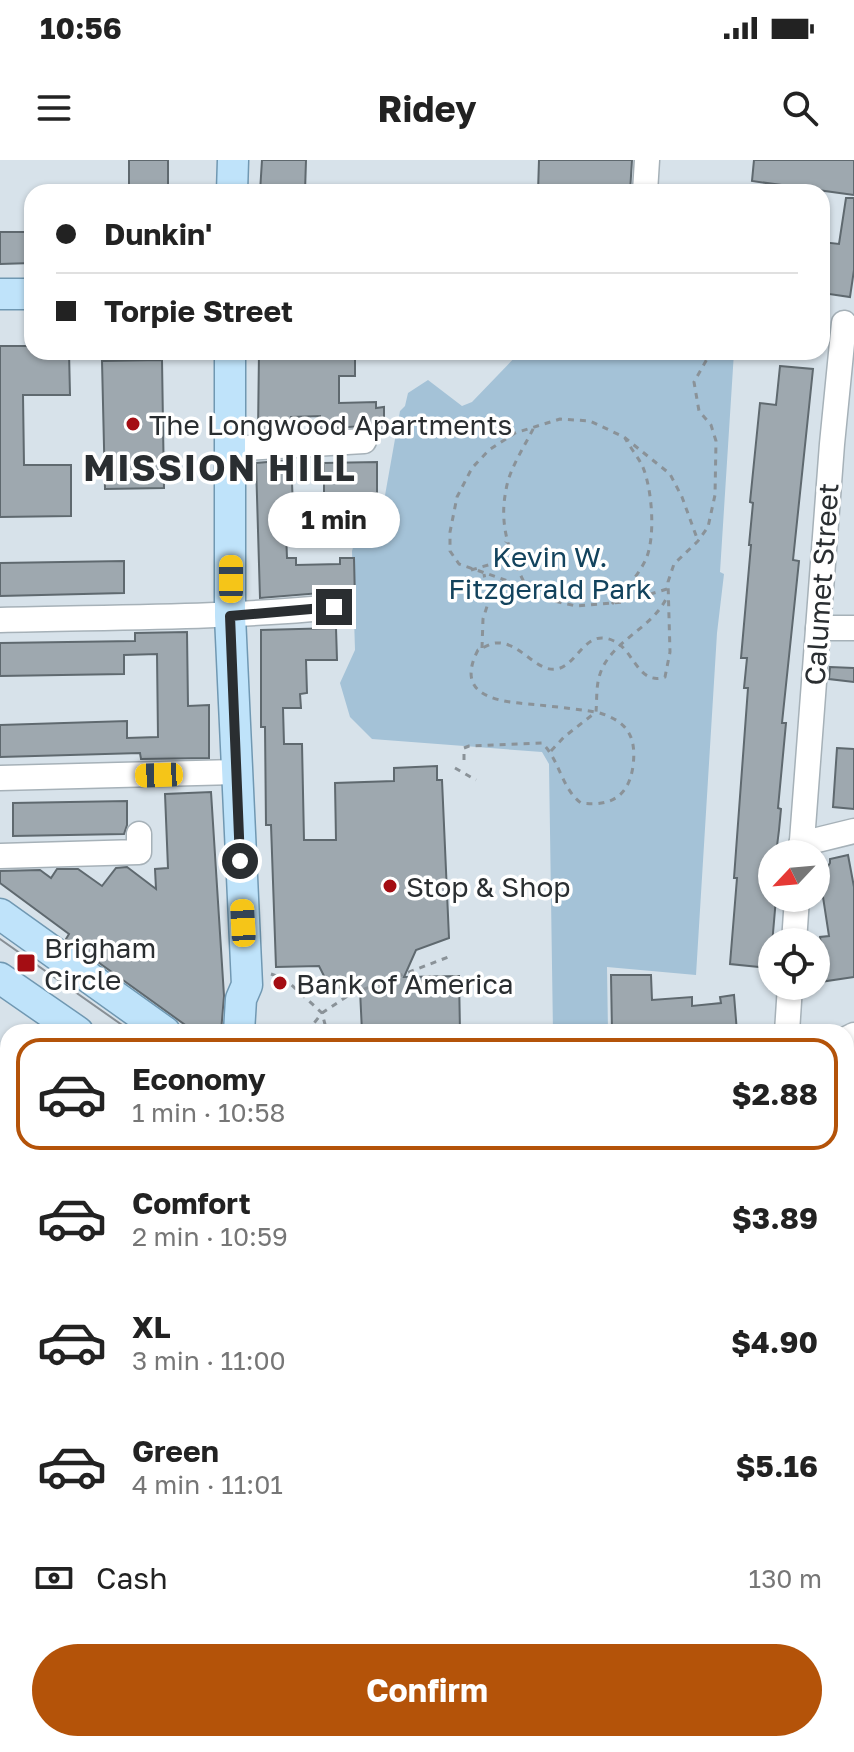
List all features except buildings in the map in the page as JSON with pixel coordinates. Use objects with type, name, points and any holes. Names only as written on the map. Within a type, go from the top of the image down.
[{"type":"main road","points":[[232,184],[233,160]]},
{"type":"main road","points":[[0,294],[24,294]]},
{"type":"main road","points":[[230,360],[230,616],[236,772],[259,1024]]},
{"type":"main road","points":[[0,914],[154,1024]]},
{"type":"main road","points":[[0,978],[66,1024]]},
{"type":"main road","points":[[239,1024],[241,999],[257,979]]},
{"type":"street","points":[[646,184],[647,160]]},
{"type":"street","name":"Calumet Street","points":[[802,840],[840,323]]},
{"type":"street","points":[[230,449],[364,441]]},
{"type":"street","points":[[0,620],[230,616],[334,607]]},
{"type":"street","points":[[818,628],[854,628]]},
{"type":"street","points":[[0,778],[236,772]]},
{"type":"street","points":[[828,840],[854,831]]},
{"type":"street","points":[[0,856],[139,852],[139,834]]},
{"type":"street","points":[[788,1024],[789,1000]]},
{"type":"path","points":[[482,648],[496,643],[514,646],[544,667],[553,669],[561,668],[592,640],[612,640],[621,646],[646,676],[651,679],[665,677],[670,652],[668,589],[674,564],[708,527],[713,509],[716,441],[711,425],[699,411],[694,382],[706,360]]},
{"type":"path","points":[[668,589],[612,604],[576,606],[459,564],[450,551],[450,532],[457,497],[472,468],[489,450],[515,433],[560,419],[590,421],[624,437],[670,474],[698,541]]},
{"type":"path","points":[[530,592],[510,556],[506,489],[534,427]]},
{"type":"path","points":[[612,604],[629,586],[647,558],[652,535],[650,501],[643,468],[624,437]]},
{"type":"path","points":[[471,570],[495,563],[507,542]]},
{"type":"path","points":[[464,760],[464,748],[469,746],[542,743],[551,751],[570,790],[581,803],[604,804],[616,800],[625,792],[633,764],[631,733],[609,715],[503,702],[482,694],[471,672],[473,661],[482,648],[483,619],[489,600],[484,574]]},
{"type":"path","points":[[551,751],[596,712],[599,677],[612,653],[660,612],[668,595]]},
{"type":"path","points":[[455,768],[476,780]]},
{"type":"path","points":[[313,1024],[322,1013],[349,995],[451,956]]},
{"type":"path","points":[[257,979],[285,979],[322,1013],[325,1024]]},
{"type":"green space","name":"Kevin W. Fitzgerald Park","points":[[512,360],[733,360],[720,572],[724,574],[717,633],[696,975],[607,967],[608,1024],[553,1024],[549,764],[542,752],[372,739],[350,717],[340,683],[355,650],[352,551],[362,517],[384,501],[400,411],[405,406],[408,393],[428,380],[462,406],[472,402]]},
{"type":"tram line","points":[[0,939],[121,1024]]},
{"type":"place","name":"The Longwood Apartments","points":[[133,424]]},
{"type":"place","name":"Stop & Shop","points":[[390,886]]},
{"type":"place","name":"Brigham Circle","points":[[26,963]]},
{"type":"place","name":"Bank of America","points":[[280,983]]},
{"type":"district","name":"MISSION HILL","points":[[220,467]]},
{"type":"route","points":[[240,861],[230,616],[334,607]]}]
